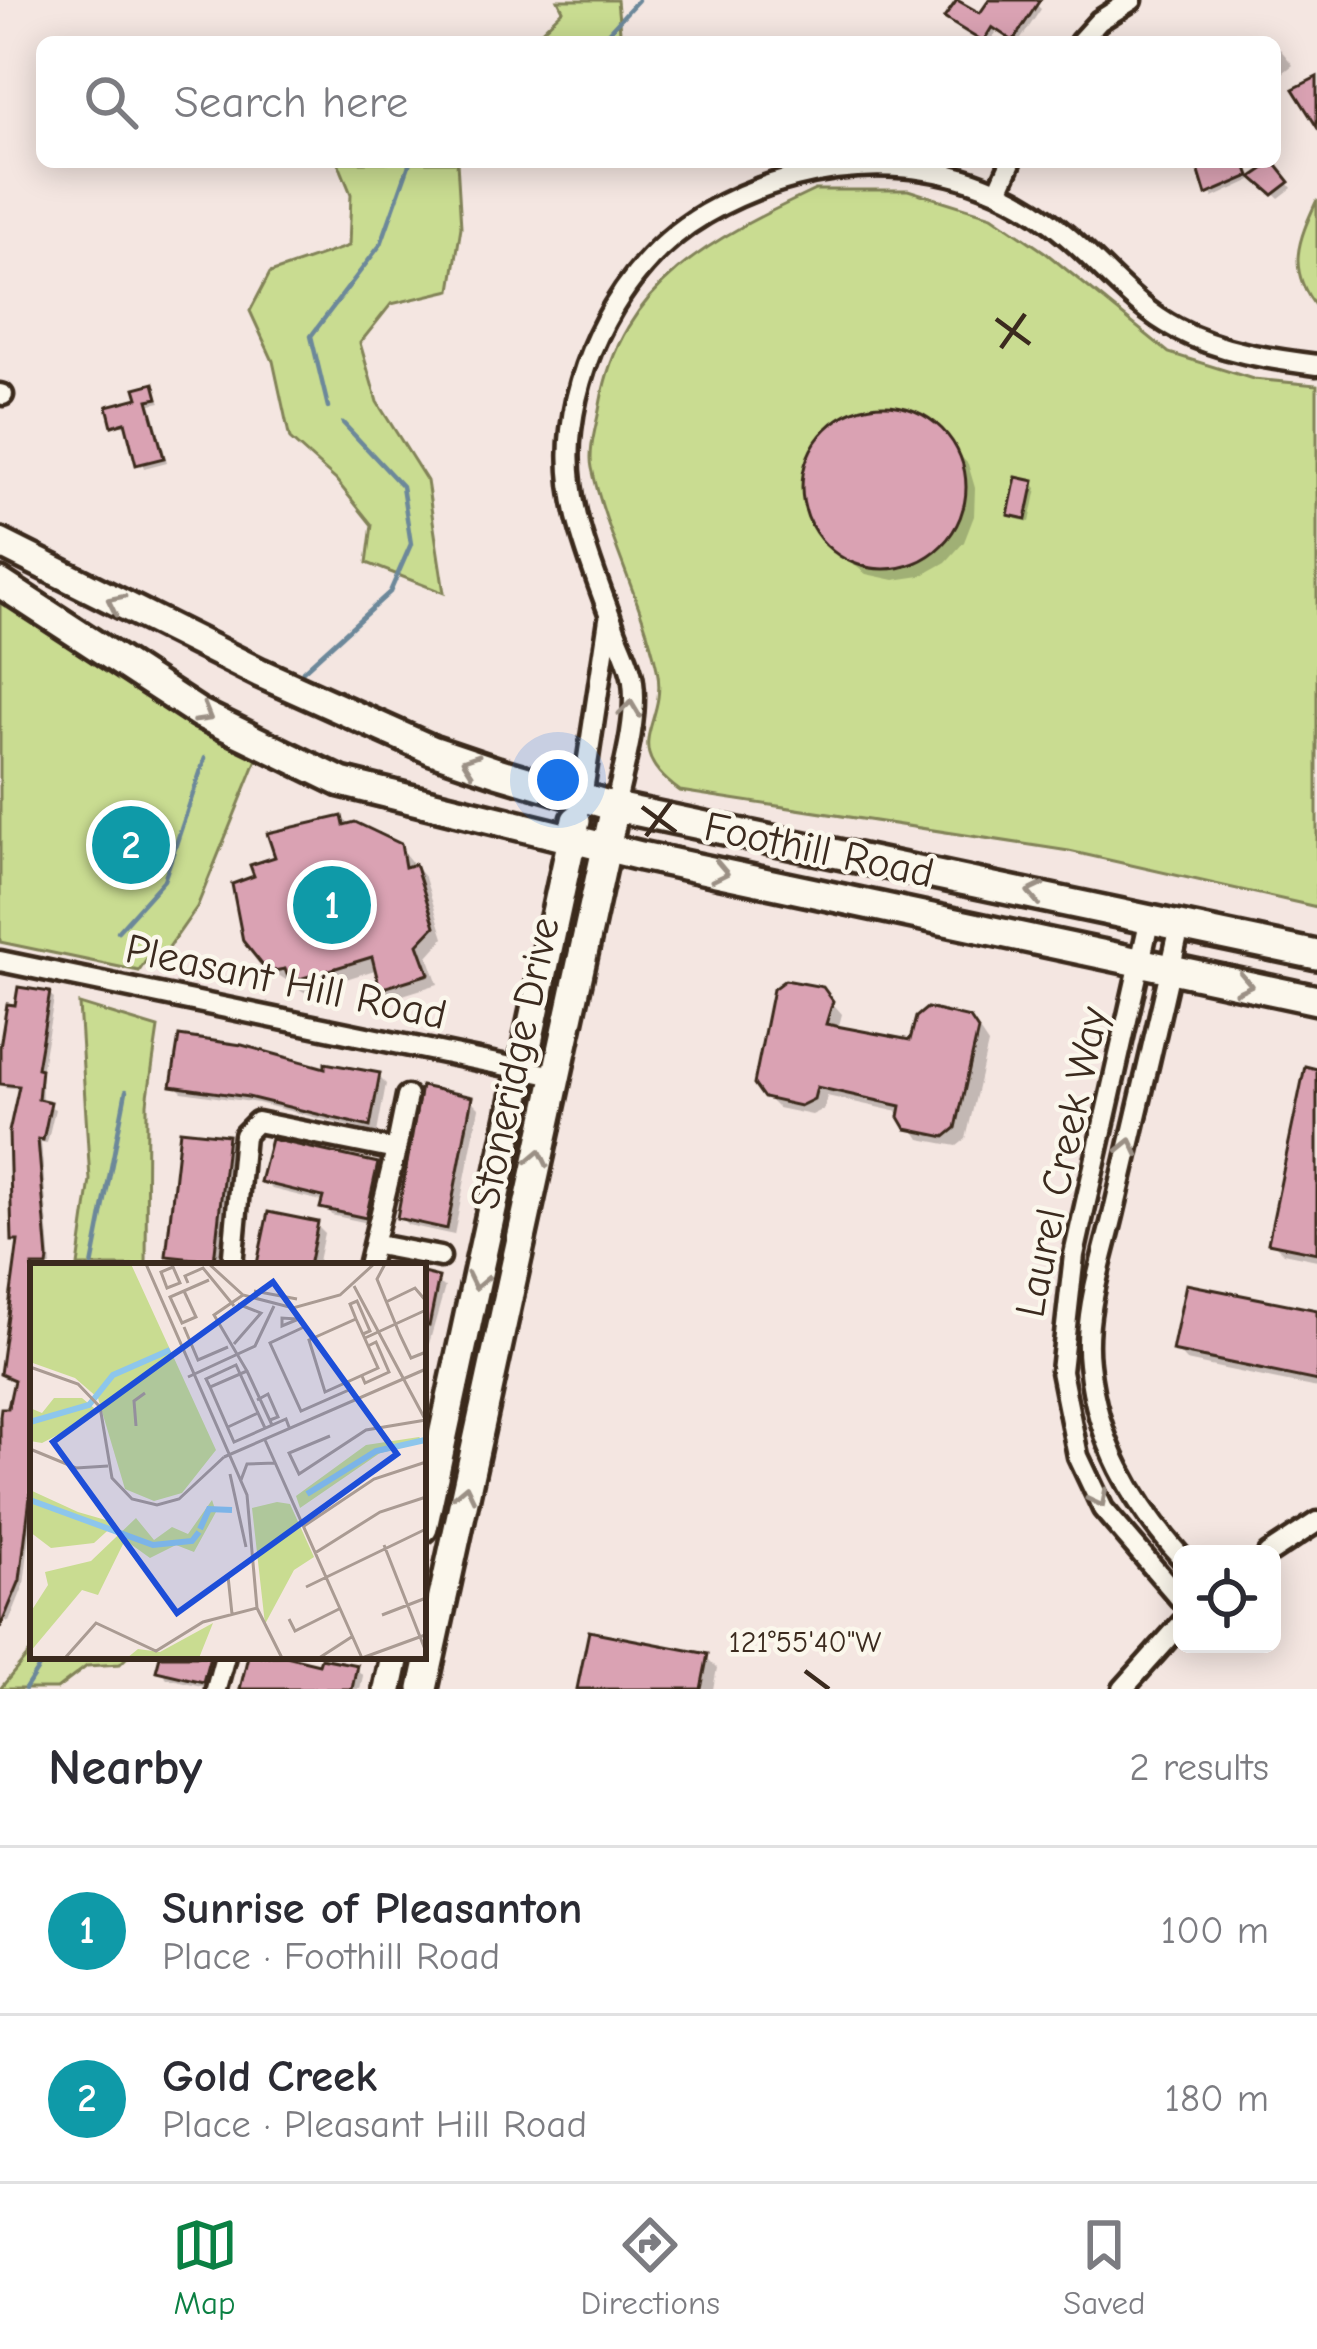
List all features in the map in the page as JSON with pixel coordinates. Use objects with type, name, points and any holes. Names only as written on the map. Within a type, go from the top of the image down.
[{"type":"main road","name":"Foothill Road","points":[[0,543],[235,661],[432,750],[582,798],[1317,956]]},
{"type":"main road","name":"Foothill Road","points":[[0,583],[199,713],[340,782],[606,847],[1317,1000]]},
{"type":"main road","name":"Stoneridge Drive","points":[[426,1514],[582,798]]},
{"type":"main road","name":"Stoneridge Drive","points":[[423,1689],[615,807]]},
{"type":"main road","points":[[388,1689],[394,1659]]},
{"type":"street","points":[[1085,36],[1132,0]]},
{"type":"street","points":[[615,807],[634,683],[568,488],[571,429],[595,342],[619,297],[654,252],[744,191],[828,168]]},
{"type":"street","points":[[924,168],[998,191],[1068,236],[1138,305],[1179,331],[1233,350],[1317,364]]},
{"type":"street","points":[[998,191],[1009,168]]},
{"type":"street","points":[[582,798],[610,614]]},
{"type":"street","name":"Laurel Creek Way","points":[[1150,918],[1074,1256],[1060,1371],[1078,1456],[1103,1510],[1173,1591]]},
{"type":"street","name":"Laurel Creek Way","points":[[1173,1546],[1124,1482],[1105,1437],[1088,1361],[1102,1262],[1180,926]]},
{"type":"street","name":"Pleasant Hill Road","points":[[0,962],[555,1076]]},
{"type":"street","points":[[369,1263],[377,1245],[406,1096]]},
{"type":"street","points":[[232,1263],[244,1135],[257,1122],[396,1150]]},
{"type":"street","points":[[377,1245],[440,1257]]},
{"type":"street","points":[[1281,1546],[1317,1522]]},
{"type":"street","points":[[1123,1689],[1173,1633]]},
{"type":"street","points":[[217,1689],[225,1659]]},
{"type":"green space","points":[[558,0],[617,0],[620,36],[536,36],[563,10]]},
{"type":"green space","points":[[340,168],[457,168],[461,227],[451,290],[391,304],[360,343],[377,402],[427,481],[444,593],[367,563],[372,525],[336,480],[290,439],[273,361],[250,311],[270,273],[349,246],[351,194]]},
{"type":"green space","points":[[815,190],[908,190],[992,216],[1046,253],[1169,353],[1253,379],[1317,385],[1317,907],[1069,851],[680,791],[661,775],[648,747],[659,688],[657,669],[591,461],[611,363],[628,327],[678,270],[742,227]]},
{"type":"green space","points":[[1317,200],[1317,308],[1301,280],[1298,255]]},
{"type":"green space","points":[[0,598],[199,729],[257,759],[197,907],[162,957],[150,955],[139,971],[0,942]]},
{"type":"green space","points":[[79,1004],[158,1028],[147,1103],[146,1263],[78,1263],[90,1180]]},
{"type":"green space","points":[[30,1653],[30,1659],[125,1659],[120,1664],[87,1666],[57,1689],[0,1689]]},
{"type":"building","points":[[957,0],[980,13],[989,0],[1040,0],[1016,36],[1006,36],[992,27],[987,36],[973,36],[944,18]]},
{"type":"building","points":[[1317,77],[1317,127],[1293,89]]},
{"type":"building","points":[[1198,168],[1247,168],[1250,176],[1206,195]]},
{"type":"building","points":[[1265,168],[1279,168],[1290,182],[1273,195],[1252,177]]},
{"type":"building","points":[[154,383],[158,398],[148,400],[164,458],[136,465],[125,422],[112,426],[107,406],[138,398],[135,388]]},
{"type":"building","points":[[884,405],[915,411],[942,429],[960,456],[966,487],[960,518],[942,545],[915,563],[884,569],[853,563],[826,545],[808,518],[802,487],[808,456],[826,429],[853,411]]},
{"type":"building","points":[[1016,477],[1034,481],[1026,519],[1008,515]]},
{"type":"building","points":[[342,816],[344,825],[355,822],[401,844],[405,867],[415,864],[435,926],[418,944],[429,974],[380,989],[372,957],[290,982],[285,969],[268,972],[243,941],[232,884],[254,876],[250,865],[275,857],[267,833]]},
{"type":"building","points":[[785,980],[823,987],[833,1001],[826,1024],[910,1040],[916,1017],[927,1008],[970,1018],[978,1030],[956,1128],[945,1137],[906,1129],[899,1117],[901,1106],[817,1087],[814,1099],[800,1106],[764,1098],[754,1084],[773,989]]},
{"type":"building","points":[[18,987],[50,992],[37,1068],[41,1069],[38,1099],[51,1102],[43,1140],[38,1139],[48,1259],[47,1263],[30,1263],[30,1497],[20,1580],[0,1628],[0,1416],[1,1408],[8,1408],[14,1380],[0,1374],[18,1241],[12,1241],[9,1132],[19,1086],[0,1084],[0,1047],[7,1004],[15,1005]]},
{"type":"building","points":[[179,1036],[242,1045],[325,1068],[325,1063],[380,1073],[370,1127],[248,1097],[171,1086]]},
{"type":"building","points":[[1305,1066],[1317,1069],[1317,1253],[1268,1243]]},
{"type":"building","points":[[421,1086],[472,1097],[447,1229],[397,1218]]},
{"type":"building","points":[[180,1130],[228,1135],[214,1261],[166,1256]]},
{"type":"building","points":[[271,1139],[378,1163],[366,1218],[320,1208],[323,1197],[260,1182]]},
{"type":"building","points":[[268,1212],[318,1222],[310,1263],[257,1263]]},
{"type":"building","points":[[426,1274],[439,1277],[426,1326]]},
{"type":"building","points":[[1186,1284],[1317,1310],[1317,1381],[1172,1351]]},
{"type":"building","points":[[589,1631],[708,1654],[701,1689],[577,1689]]},
{"type":"building","points":[[159,1659],[209,1659],[203,1682],[156,1671]]},
{"type":"building","points":[[247,1659],[319,1664],[326,1659],[357,1665],[352,1689],[240,1689]]},
{"type":"waterway","points":[[605,36],[638,0]]},
{"type":"waterway","points":[[328,407],[311,336],[381,244],[408,168]]},
{"type":"waterway","points":[[303,671],[390,592],[411,544],[402,486],[343,423]]},
{"type":"waterway","points":[[118,931],[164,880],[205,758]]},
{"type":"waterway","points":[[93,1263],[126,1091]]},
{"type":"waterway","points":[[25,1689],[44,1659]]},
{"type":"place","name":"Gold Creek","points":[[131,845]]},
{"type":"place","name":"Sunrise of Pleasanton","points":[[332,905]]}]
